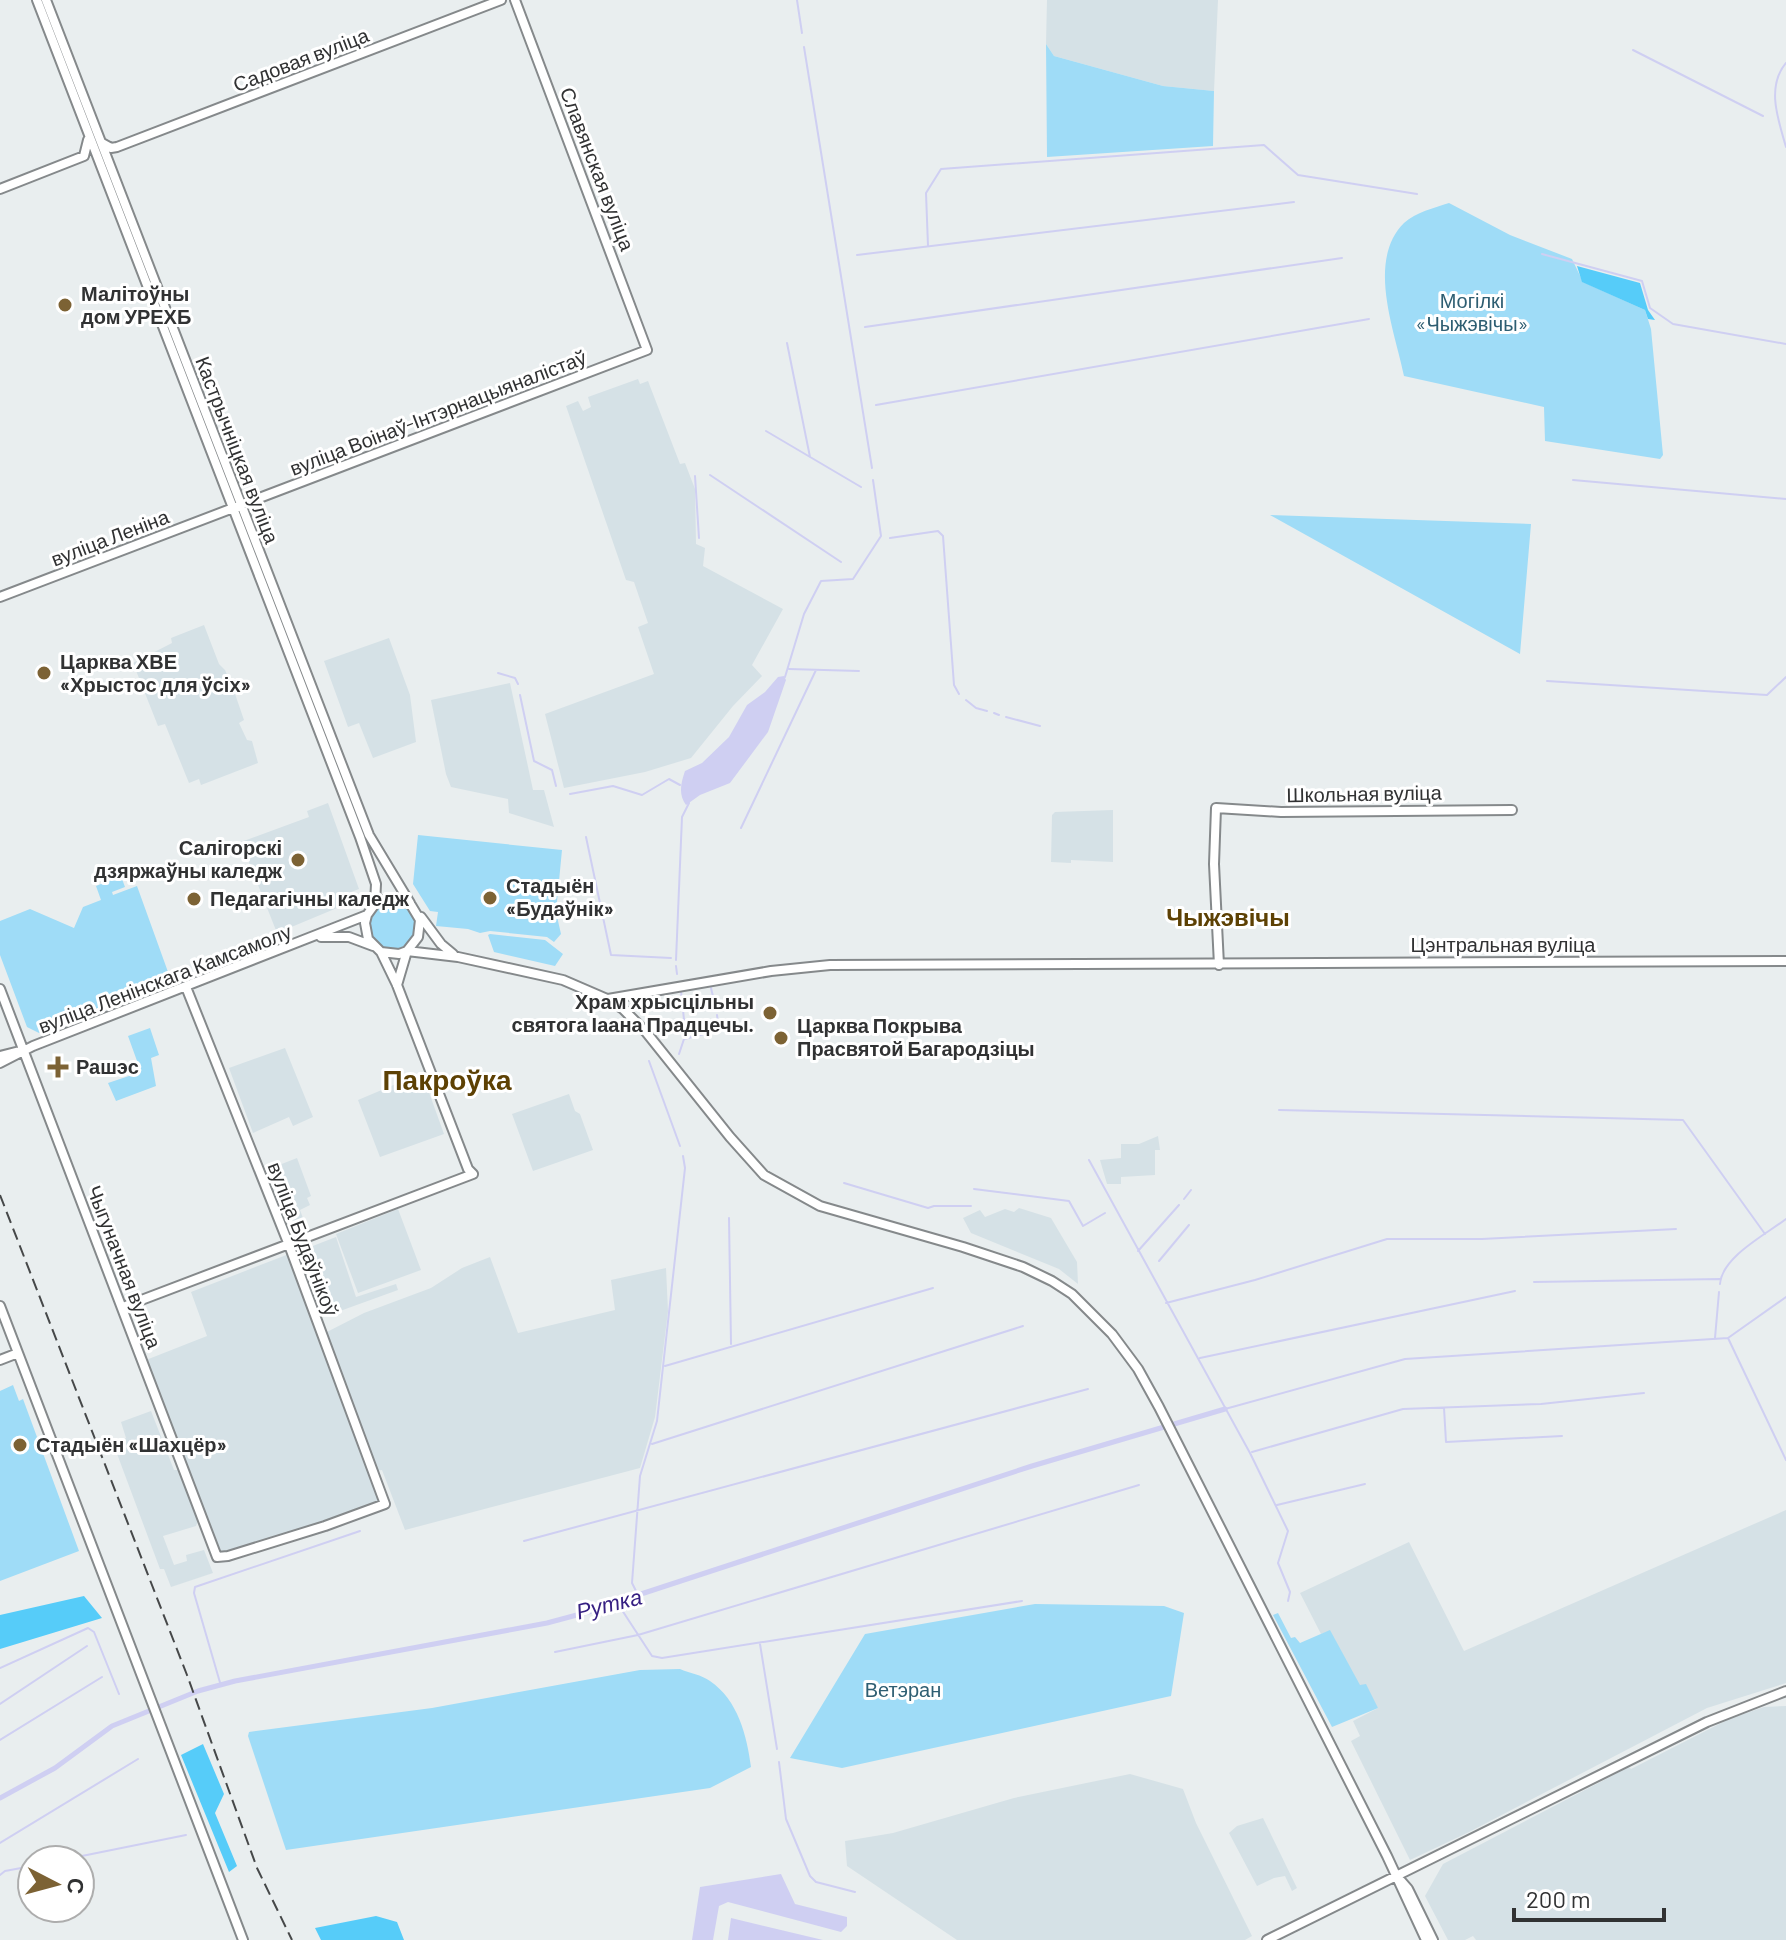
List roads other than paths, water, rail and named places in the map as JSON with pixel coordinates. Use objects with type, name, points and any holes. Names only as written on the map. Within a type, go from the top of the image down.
[{"type":"main road","name":"Кастрычніцкая вуліца","points":[[37,0],[236,508],[369,835],[414,908],[441,944],[458,957]]},
{"type":"main road","name":"Кастрычніцкая вуліца","points":[[46,0],[364,850],[376,884],[375,904]]},
{"type":"main road","name":"Садовая вуліца","points":[[111,148],[501,0]]},
{"type":"main road","name":"Славянская вуліца","points":[[515,0],[647,350]]},
{"type":"main road","points":[[0,189],[84,156],[89,145],[88,132]]},
{"type":"main road","points":[[101,143],[111,148],[108,160]]},
{"type":"main road","points":[[70,163],[93,160],[105,174]]},
{"type":"main road","name":"вуліца Воінаў-Інтэрнацыяналістаў","points":[[236,508],[647,350]]},
{"type":"main road","name":"вуліца Леніна","points":[[0,597],[236,508]]},
{"type":"main road","name":"Школьная вуліца","points":[[1219,965],[1214,864],[1216,808],[1281,812],[1512,810]]},
{"type":"main road","points":[[397,985],[407,951],[414,945],[421,929],[414,908],[405,901],[389,898],[375,904],[367,915],[365,931],[373,946],[381,952],[407,951],[458,957],[574,984],[623,1009],[646,1032],[764,1175],[820,1206],[1023,1267],[1072,1294],[1112,1334],[1138,1369],[1159,1407],[1426,1940]]},
{"type":"main road","name":"вуліца Ленінскага Камсамолу","points":[[0,1056],[25,1050],[367,915]]},
{"type":"main road","name":"вуліца Ленінскага Камсамолу","points":[[316,937],[349,937],[373,946]]},
{"type":"main road","points":[[123,1307],[473,1174],[468,1169],[397,985],[381,952]]},
{"type":"main road","points":[[403,969],[411,961],[429,954]]},
{"type":"main road","name":"Цэнтральная вуліца","points":[[607,999],[699,982],[830,965],[1786,961]]},
{"type":"main road","name":"вуліца Будаўнікоў","points":[[186,987],[289,1245],[385,1504],[325,1526],[217,1557]]},
{"type":"main road","name":"Чыгуначная вуліца","points":[[0,989],[217,1557]]},
{"type":"main road","name":"вуліца Ленінскага Камсамолу","points":[[0,1063],[25,1050]]},
{"type":"main road","points":[[0,1306],[243,1940]]},
{"type":"main road","points":[[0,1360],[18,1353]]},
{"type":"main road","points":[[1267,1940],[1707,1722],[1786,1691]]},
{"type":"main road","points":[[1397,1877],[1408,1889],[1433,1940]]},
{"type":"waterway","points":[[797,0],[802,33]]},
{"type":"waterway","points":[[804,47],[872,468]]},
{"type":"waterway","points":[[1633,50],[1763,116]]},
{"type":"waterway","points":[[1786,63],[1776,82],[1775,93],[1786,147]]},
{"type":"waterway","points":[[928,246],[926,193],[941,169],[1264,145],[1298,175],[1417,194]]},
{"type":"waterway","points":[[857,255],[1294,202]]},
{"type":"waterway","points":[[1542,254],[1642,281],[1650,308],[1673,324],[1786,344]]},
{"type":"waterway","points":[[865,327],[1342,258]]},
{"type":"waterway","points":[[876,405],[1369,319]]},
{"type":"waterway","points":[[787,343],[810,457]]},
{"type":"waterway","points":[[766,431],[861,487]]},
{"type":"waterway","points":[[710,475],[841,562]]},
{"type":"waterway","points":[[695,476],[699,538]]},
{"type":"waterway","points":[[785,677],[804,614],[821,581],[853,579],[881,536],[873,480]]},
{"type":"waterway","points":[[1573,480],[1786,499]]},
{"type":"waterway","points":[[890,538],[938,531],[943,536],[954,685],[959,694]]},
{"type":"waterway","points":[[789,669],[859,671]]},
{"type":"waterway","points":[[741,828],[816,670]]},
{"type":"waterway","points":[[498,673],[515,678],[518,684]]},
{"type":"waterway","points":[[1547,681],[1767,695],[1786,677]]},
{"type":"waterway","points":[[520,695],[534,761],[552,770],[556,786]]},
{"type":"waterway","points":[[966,700],[976,708],[987,711]]},
{"type":"waterway","points":[[994,713],[999,715]]},
{"type":"waterway","points":[[1006,717],[1040,726]]},
{"type":"waterway","points":[[570,794],[613,786],[642,795],[669,779],[680,785]]},
{"type":"waterway","points":[[676,960],[682,817],[689,803]]},
{"type":"waterway","points":[[586,837],[611,955],[671,958]]},
{"type":"waterway","points":[[676,966],[677,974]]},
{"type":"waterway","points":[[711,988],[715,1005]]},
{"type":"waterway","points":[[681,991],[685,1029]]},
{"type":"waterway","points":[[716,1031],[719,1030],[717,1015]]},
{"type":"waterway","points":[[679,1054],[684,1039],[708,1033]]},
{"type":"waterway","points":[[649,1061],[680,1146]]},
{"type":"waterway","points":[[1279,1110],[1683,1120],[1765,1234]]},
{"type":"waterway","points":[[638,1595],[632,1583],[640,1476],[657,1421],[685,1168],[683,1156]]},
{"type":"waterway","points":[[1089,1160],[1250,1453],[1288,1531],[1278,1563],[1290,1592],[1288,1601]]},
{"type":"waterway","points":[[844,1183],[928,1208],[971,1206]]},
{"type":"waterway","points":[[974,1189],[1069,1201],[1083,1226],[1105,1213]]},
{"type":"waterway","points":[[1184,1199],[1191,1190]]},
{"type":"waterway","points":[[1138,1251],[1179,1205]]},
{"type":"waterway","points":[[729,1218],[731,1344]]},
{"type":"waterway","points":[[1720,1284],[1728,1265],[1736,1256],[1786,1219]]},
{"type":"waterway","points":[[1159,1261],[1189,1225]]},
{"type":"waterway","points":[[1166,1303],[1255,1280],[1387,1239],[1482,1239],[1676,1229]]},
{"type":"waterway","points":[[1534,1282],[1720,1279]]},
{"type":"waterway","points":[[665,1366],[933,1288]]},
{"type":"waterway","points":[[1200,1358],[1515,1291]]},
{"type":"waterway","points":[[1715,1338],[1719,1292]]},
{"type":"waterway","points":[[1225,1409],[1405,1359],[1728,1338],[1786,1297]]},
{"type":"waterway","points":[[652,1444],[1023,1326]]},
{"type":"waterway","points":[[1728,1338],[1786,1460]]},
{"type":"waterway","points":[[524,1541],[1088,1389]]},
{"type":"waterway","points":[[1252,1452],[1403,1409],[1541,1404],[1644,1393]]},
{"type":"waterway","points":[[1444,1408],[1446,1442],[1562,1436]]},
{"type":"waterway","name":"Рутка","points":[[0,1798],[55,1768],[112,1726],[198,1691],[235,1681],[547,1623],[618,1604],[1032,1466],[1225,1409]]},
{"type":"waterway","points":[[1277,1505],[1365,1484]]},
{"type":"waterway","points":[[555,1652],[638,1635],[1139,1485]]},
{"type":"waterway","points":[[221,1686],[194,1593],[195,1587],[360,1531]]},
{"type":"waterway","points":[[618,1604],[652,1656],[662,1658],[1022,1601]]},
{"type":"waterway","points":[[0,1668],[88,1628],[94,1632],[119,1694]]},
{"type":"waterway","points":[[760,1644],[777,1749]]},
{"type":"waterway","points":[[0,1704],[87,1646]]},
{"type":"waterway","points":[[0,1740],[102,1677]]},
{"type":"waterway","points":[[0,1843],[138,1759]]},
{"type":"waterway","points":[[779,1762],[786,1819],[810,1876],[816,1882],[855,1892]]},
{"type":"waterway","points":[[96,1853],[186,1835]]},
{"type":"waterway","points":[[0,1875],[16,1869]]},
{"type":"railway","points":[[0,1195],[187,1675],[257,1868],[292,1940]]},
{"type":"place","name":"Малітоўны дом УРЕХБ","points":[[65,305]]},
{"type":"place","name":"Царква ХВЕ «Хрыстос для ўсіх»","points":[[44,673]]},
{"type":"place","name":"Салігорскі дзяржаўны каледж","points":[[298,860]]},
{"type":"place","name":"Стадыён «Будаўнік»","points":[[490,898]]},
{"type":"place","name":"Педагагічны каледж","points":[[194,899]]},
{"type":"place","name":"Храм хрысцільны святога Іаана Прадцечы.","points":[[770,1013]]},
{"type":"place","name":"Царква Покрыва Прасвятой Багародзіцы","points":[[781,1038]]},
{"type":"place","name":"Рашэс","points":[[58,1067]]},
{"type":"place","name":"Стадыён «Шахцёр»","points":[[20,1445]]},
{"type":"district","name":"Чыжэвічы","points":[[1228,918]]},
{"type":"district","name":"Пакроўка","points":[[447,1080]]},
{"type":"park label","name":"Могілкі «Чыжэвічы»","points":[[1472,312]]},
{"type":"park label","name":"Ветэран","points":[[903,1690]]}]
